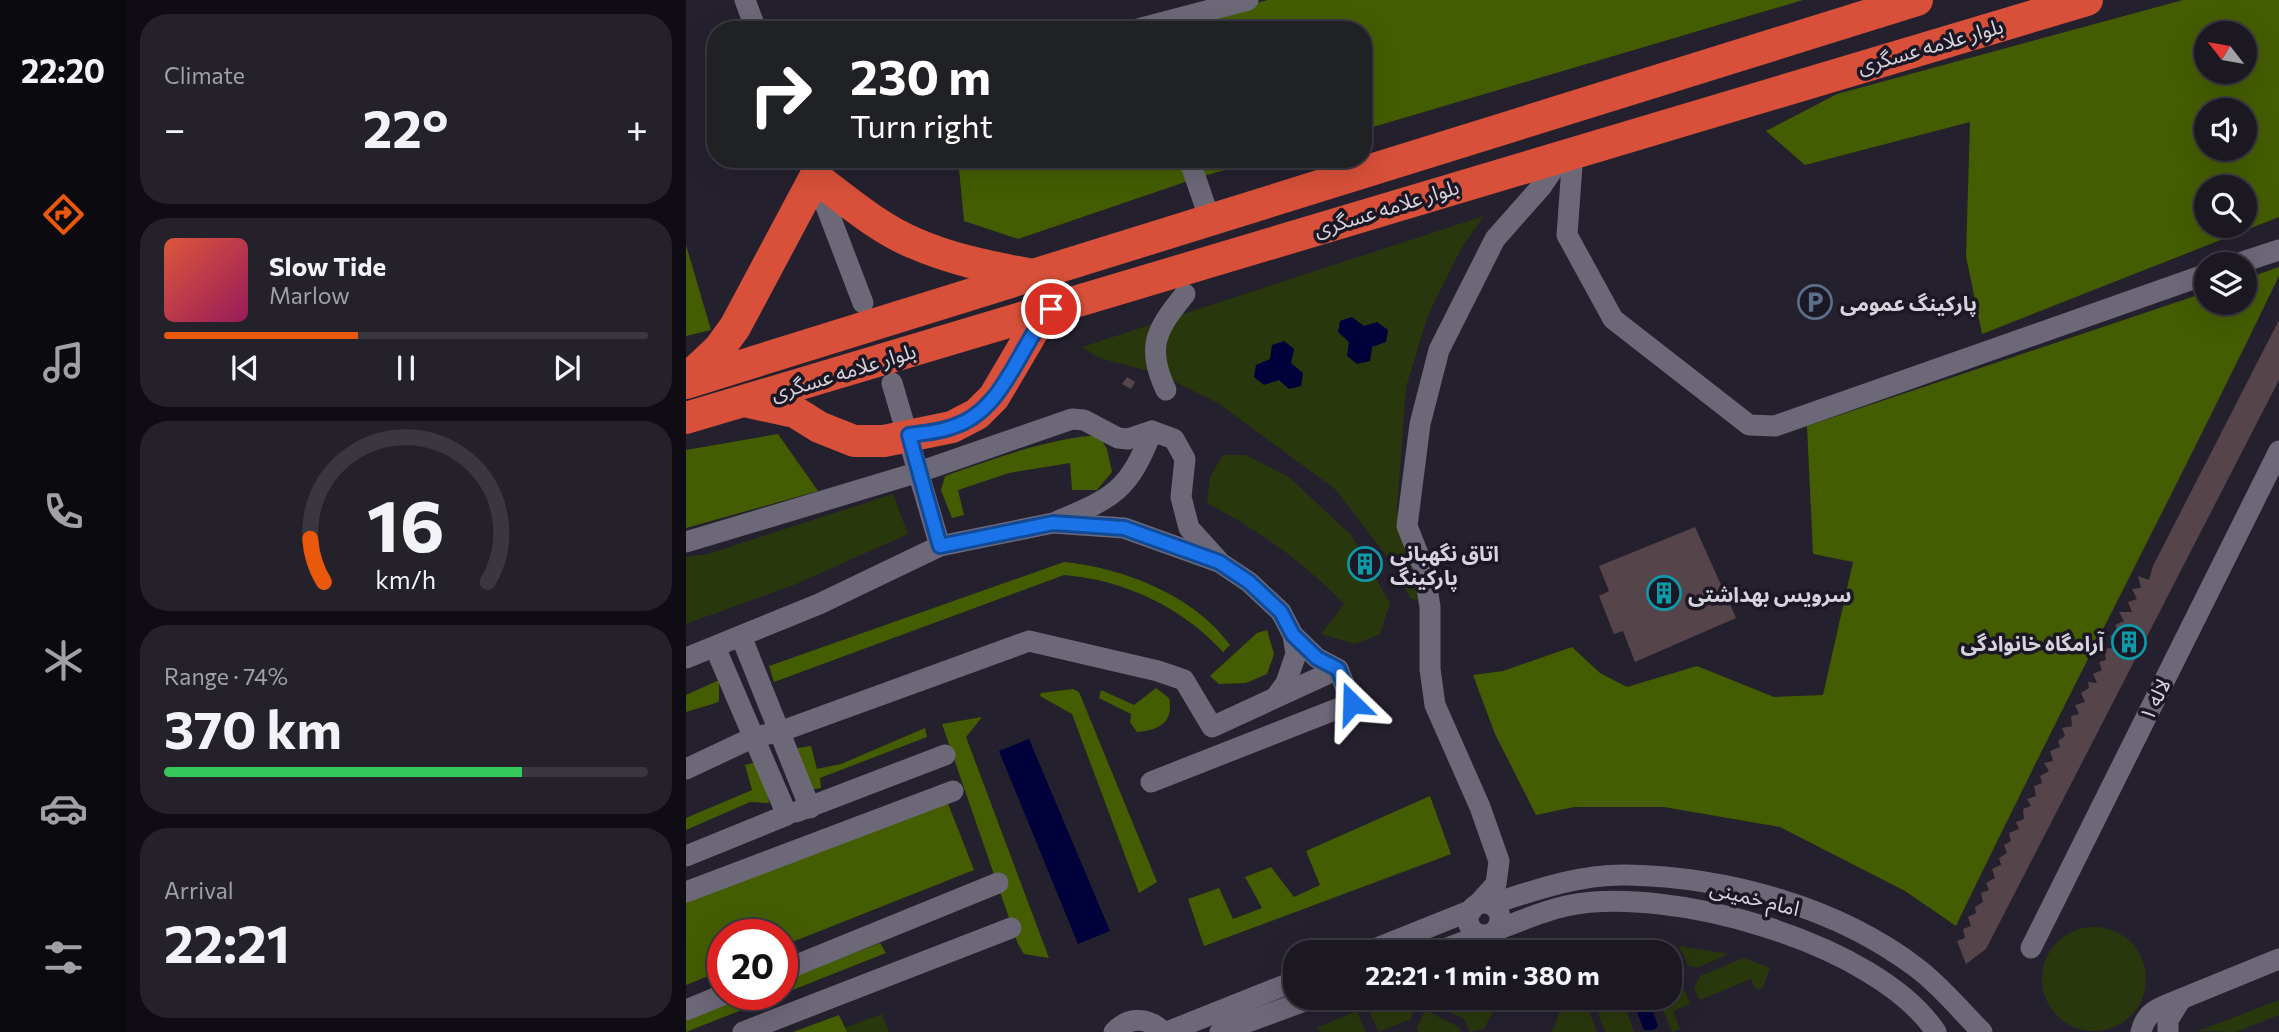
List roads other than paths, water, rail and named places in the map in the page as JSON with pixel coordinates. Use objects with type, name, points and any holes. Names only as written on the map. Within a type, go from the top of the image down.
[{"type":"highway","name":"بلوار علامه عسگری","points":[[686,418],[2087,0]]},
{"type":"highway","name":"بلوار علامه عسگری","points":[[686,382],[1912,1]]},
{"type":"highway","points":[[1748,54],[1742,62],[1742,84],[1749,92],[1759,96]]},
{"type":"highway","points":[[686,382],[719,349],[735,327],[811,168],[863,213],[912,243],[966,261],[1033,275]]},
{"type":"highway","points":[[741,401],[795,412],[819,427],[854,441],[884,441],[952,427],[977,414],[994,397],[1037,324],[1051,309]]},
{"type":"street","points":[[745,0],[753,21]]},
{"type":"street","points":[[1168,21],[1248,0]]},
{"type":"street","points":[[1568,154],[1567,234],[1613,319],[1749,425],[1775,426],[2194,279]]},
{"type":"street","points":[[1489,933],[1500,917],[1481,906],[1496,884],[1499,861],[1480,807],[1435,705],[1430,669],[1430,607],[1424,569],[1407,526],[1420,424],[1439,350],[1495,239],[1568,154]]},
{"type":"street","points":[[811,168],[863,303]]},
{"type":"street","points":[[1192,168],[1210,219]]},
{"type":"street","points":[[2257,257],[2279,250]]},
{"type":"street","points":[[1166,390],[1155,363],[1154,346],[1165,319],[1185,294]]},
{"type":"street","points":[[892,383],[940,546]]},
{"type":"street","points":[[686,542],[919,472],[1072,419],[1084,420],[1118,438],[1128,439],[1152,431],[1174,439],[1185,459],[1181,497],[1189,528],[1219,562]]},
{"type":"street","points":[[686,658],[819,604],[940,546],[1053,523],[1116,493],[1132,476],[1152,431]]},
{"type":"street","name":"لاله ۱","points":[[2031,948],[2279,451]]},
{"type":"street","points":[[1053,523],[1124,528],[1219,562],[1249,582],[1281,612],[1293,635],[1296,654],[1293,668],[1276,697]]},
{"type":"street","points":[[1151,782],[1352,703],[1338,669],[1317,658],[1293,635]]},
{"type":"street","points":[[741,636],[810,808]]},
{"type":"street","points":[[686,769],[754,737],[779,732],[1029,641],[1158,671],[1184,680],[1212,727],[1338,669]]},
{"type":"street","points":[[715,647],[787,815]]},
{"type":"street","points":[[686,856],[945,755]]},
{"type":"street","points":[[686,892],[953,791]]},
{"type":"street","name":"امام خمینی","points":[[1397,940],[1481,906],[1557,883],[1625,875],[1696,882],[1757,894],[1817,912],[1872,937],[1920,970],[1982,1032]]},
{"type":"street","points":[[798,964],[998,883]]},
{"type":"street","name":"امام خمینی","points":[[1469,940],[1567,906],[1592,903],[1678,907],[1736,919],[1844,957],[1888,983],[1936,1032]]},
{"type":"street","points":[[743,1032],[1011,928]]},
{"type":"street","points":[[2141,1032],[2151,1011],[2279,960]]},
{"type":"street","points":[[1114,1032],[1128,1022],[1138,1020],[1148,1021],[1165,1032],[1283,986]]},
{"type":"street","points":[[2168,1032],[2168,1020],[2181,999]]},
{"type":"street","points":[[686,1010],[707,1001]]},
{"type":"street","points":[[1220,1032],[1283,1009]]},
{"type":"place","name":"پارکینگ عمومی","points":[[1815,302]]},
{"type":"place","name":"اتاق نگهبانی پارکینگ","points":[[1365,564]]},
{"type":"place","name":"سرویس بهداشتی","points":[[1664,593]]},
{"type":"place","name":"آرامگاه خانوادگی","points":[[2129,642]]}]
